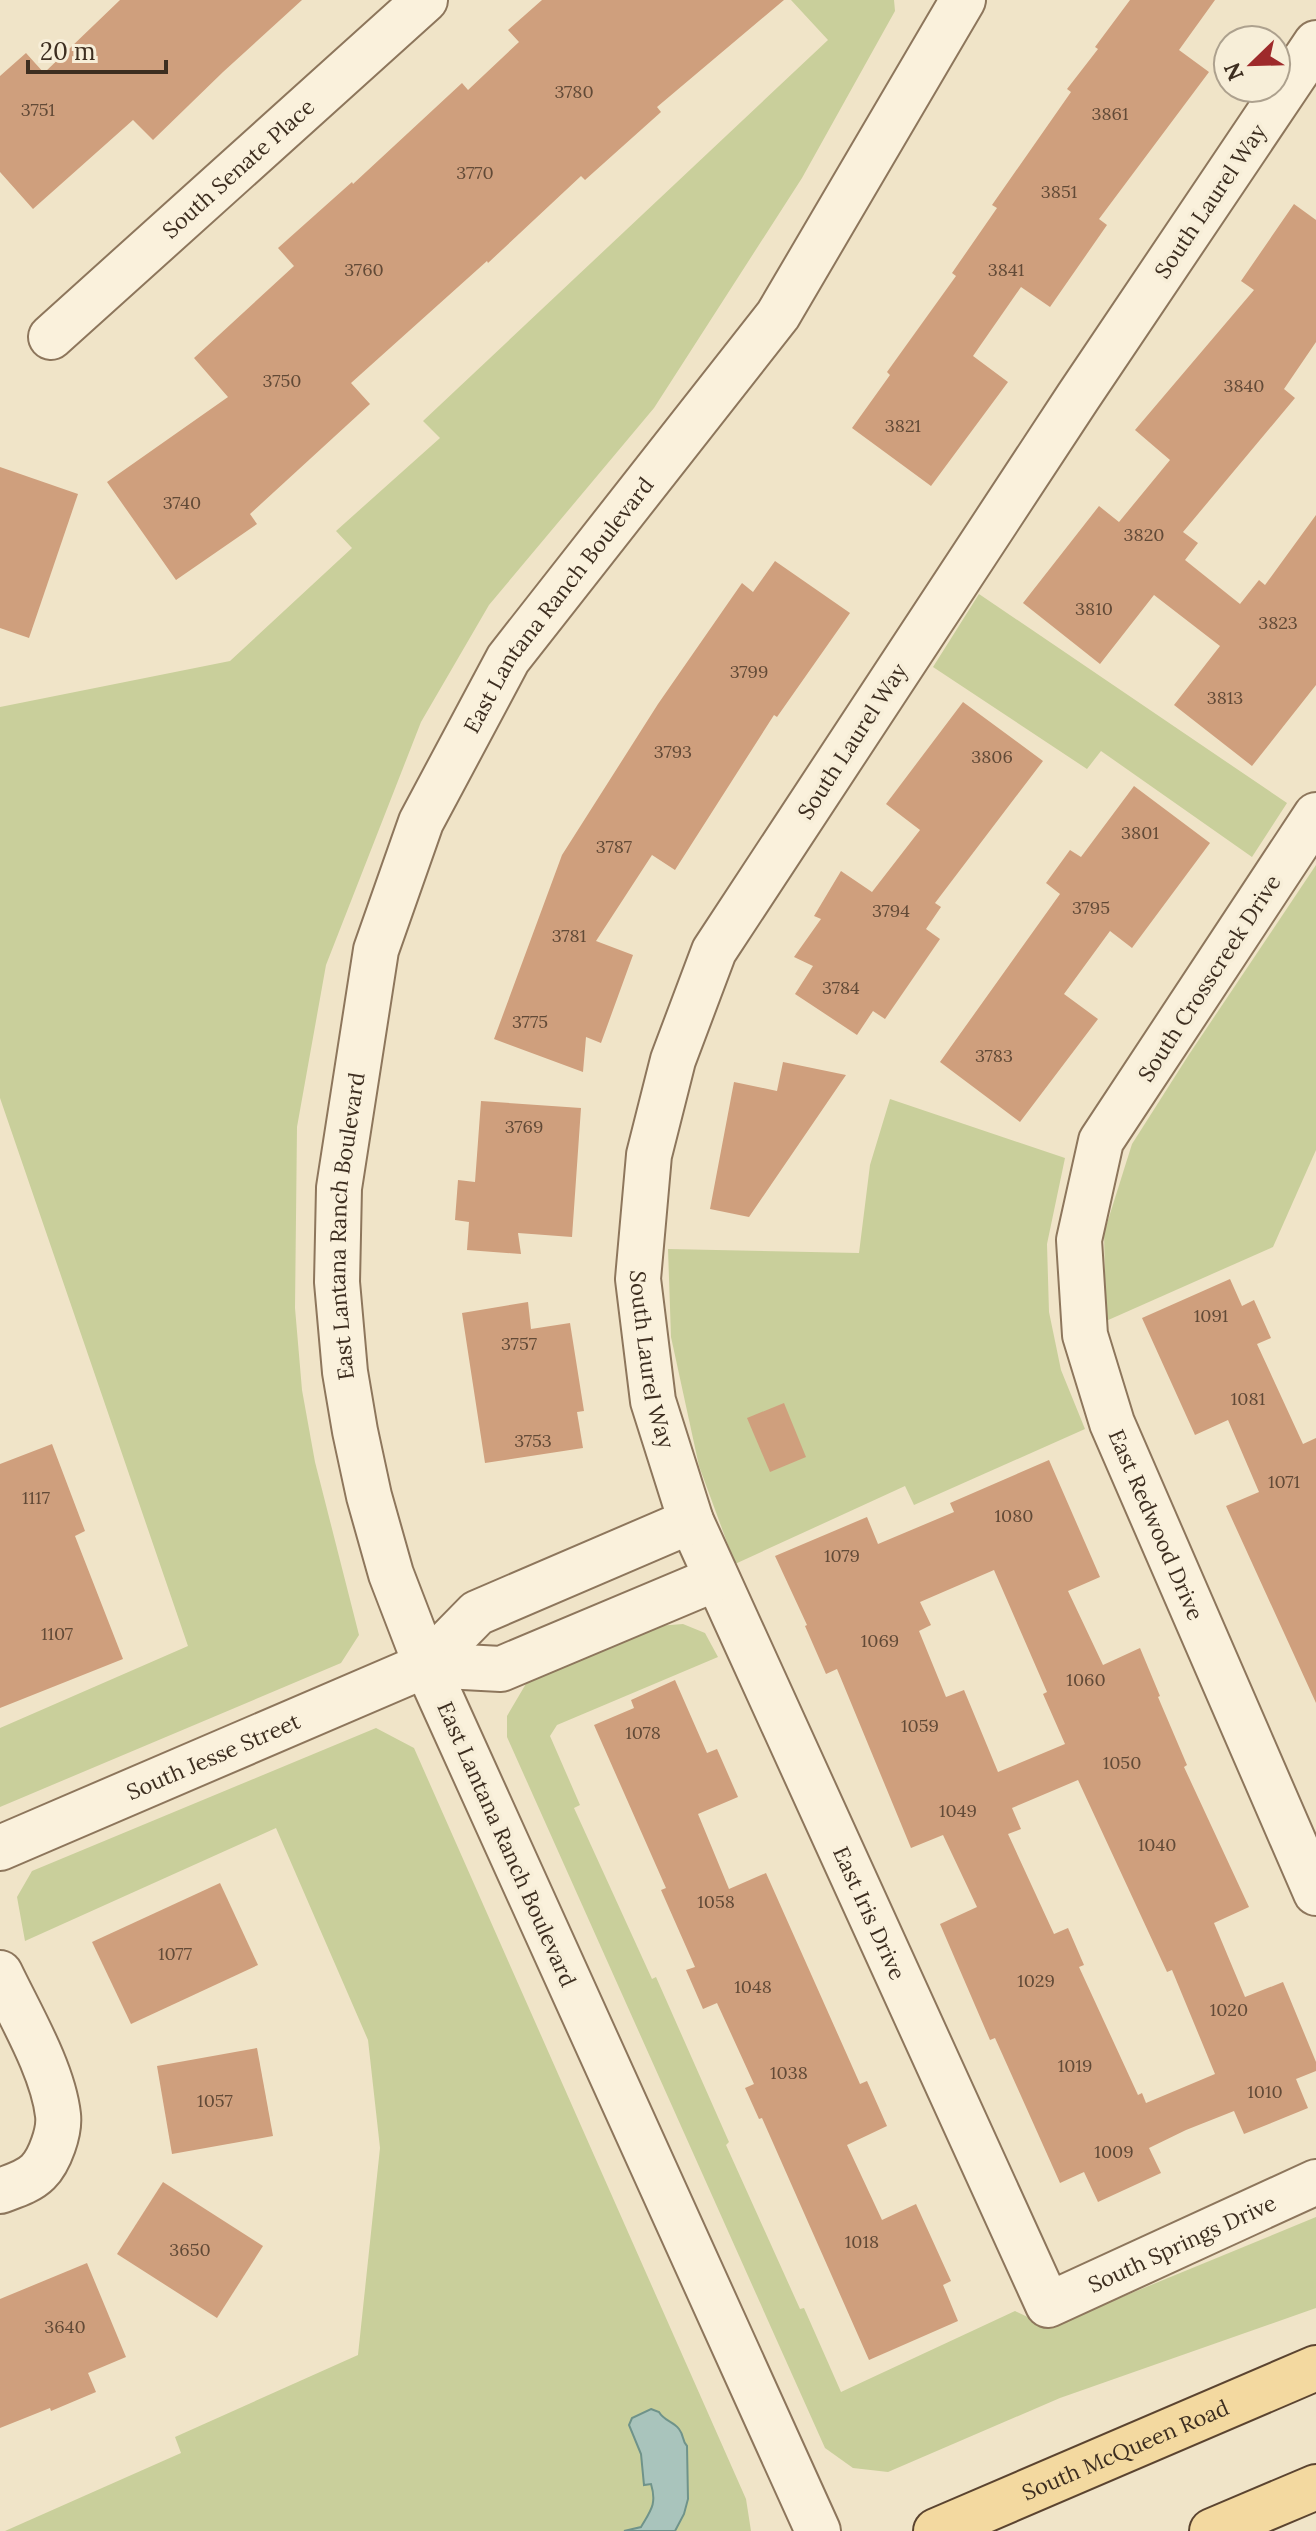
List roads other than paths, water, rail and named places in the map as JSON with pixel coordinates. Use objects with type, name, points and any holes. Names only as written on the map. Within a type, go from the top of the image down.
[{"type":"main road","name":"South McQueen Road","points":[[936,2531],[1316,2368]]},
{"type":"main road","points":[[1212,2531],[1316,2487]]},
{"type":"street","name":"South Senate Place","points":[[51,337],[425,0]]},
{"type":"street","name":"East Lantana Ranch Boulevard","points":[[818,2531],[426,1665],[391,1574],[369,1496],[345,1372],[337,1282],[339,1188],[376,950],[421,822],[508,659],[778,315],[963,0]]},
{"type":"street","name":"South Laurel Way","points":[[691,1521],[653,1401],[638,1279],[649,1155],[673,1060],[714,951],[1316,43]]},
{"type":"street","name":"South Crosscreek Drive","points":[[1101,1141],[1316,815]]},
{"type":"street","name":"East Redwood Drive","points":[[1101,1141],[1079,1240],[1085,1335],[1112,1423],[1316,1893]]},
{"type":"street","name":"South Jesse Street","points":[[0,1848],[426,1665],[477,1613],[691,1521]]},
{"type":"street","name":"East Iris Drive","points":[[691,1521],[1048,2305]]},
{"type":"street","name":"South Jesse Street","points":[[426,1665],[501,1669],[715,1579]]},
{"type":"street","points":[[0,1973],[51,2082],[59,2118],[49,2158],[39,2171],[26,2181],[0,2191]]},
{"type":"street","name":"South Springs Drive","points":[[1048,2305],[1316,2182]]},
{"type":"water","points":[[651,2409],[677,2426],[687,2446],[688,2499],[675,2531],[624,2531],[641,2527],[653,2502],[651,2484],[644,2485],[641,2454],[629,2425],[632,2418]]}]
